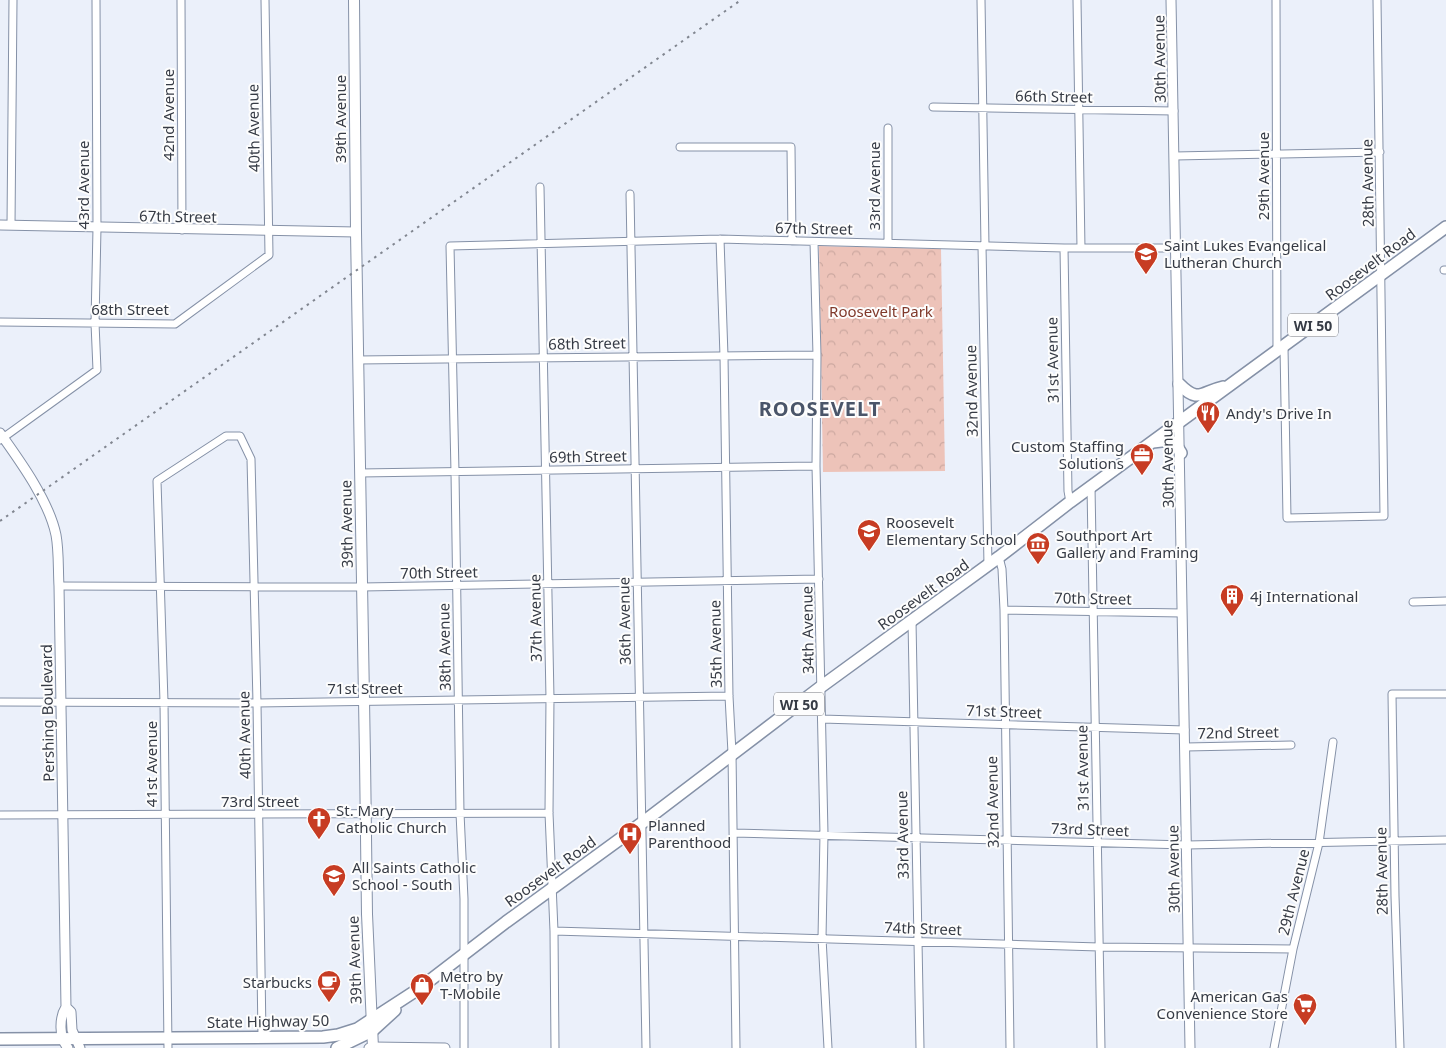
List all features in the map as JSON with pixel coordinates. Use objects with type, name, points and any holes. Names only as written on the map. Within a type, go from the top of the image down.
[{"type":"main road","name":"39th Avenue","points":[[354,0],[367,914],[372,1048]]},
{"type":"main road","name":"Roosevelt Road","points":[[420,988],[822,686],[988,566],[1070,502],[1446,227]]},
{"type":"main road","points":[[1179,384],[1188,393],[1197,395],[1230,386]]},
{"type":"main road","points":[[1152,443],[1170,440],[1176,445],[1180,453]]},
{"type":"main road","name":"State Highway 50","points":[[0,1039],[65,1043],[168,1043],[262,1036],[322,1037],[338,1035],[357,1029],[420,988]]},
{"type":"main road","name":"State Highway 50","points":[[337,1048],[372,1031],[420,988]]},
{"type":"street","points":[[11,225],[13,0]]},
{"type":"street","name":"43rd Avenue","points":[[1,437],[97,370],[94,323],[97,228],[96,0]]},
{"type":"street","name":"42nd Avenue","points":[[181,0],[182,230]]},
{"type":"street","name":"40th Avenue","points":[[265,0],[268,255]]},
{"type":"street","name":"32nd Avenue","points":[[981,0],[988,566]]},
{"type":"street","points":[[1077,0],[1082,248]]},
{"type":"street","name":"30th Avenue","points":[[1171,0],[1177,248],[1190,1048]]},
{"type":"street","name":"29th Avenue","points":[[1276,0],[1276,154],[1287,518]]},
{"type":"street","name":"28th Avenue","points":[[1287,518],[1384,516],[1378,0]]},
{"type":"street","name":"66th Street","points":[[933,107],[1174,111]]},
{"type":"street","name":"33rd Avenue","points":[[888,128],[888,243]]},
{"type":"street","points":[[680,147],[791,148],[792,241]]},
{"type":"street","points":[[1175,156],[1380,152]]},
{"type":"street","name":"37th Avenue","points":[[540,187],[544,470],[550,698],[549,813],[554,931],[554,1048]]},
{"type":"street","name":"36th Avenue","points":[[630,194],[646,1048]]},
{"type":"street","name":"67th Street","points":[[0,225],[356,232]]},
{"type":"street","name":"67th Street","points":[[450,246],[720,240],[1064,248],[1177,248]]},
{"type":"street","name":"35th Avenue","points":[[720,240],[724,356],[729,696],[734,833],[736,1048]]},
{"type":"street","name":"34th Avenue","points":[[814,242],[817,355],[816,466],[820,580],[824,834],[822,938],[828,1048]]},
{"type":"street","name":"38th Avenue","points":[[450,246],[464,956],[464,1048]]},
{"type":"street","name":"31st Avenue","points":[[1064,248],[1068,490],[1070,502]]},
{"type":"street","name":"68th Street","points":[[0,322],[175,324],[268,255]]},
{"type":"street","name":"68th Street","points":[[358,360],[817,355]]},
{"type":"street","name":"40th Avenue","points":[[157,480],[226,436],[240,436],[251,459],[255,586],[262,1036]]},
{"type":"street","name":"Pershing Boulevard","points":[[1,437],[47,508],[56,536],[66,1007],[62,1014],[65,1043]]},
{"type":"street","name":"69th Street","points":[[360,473],[816,466]]},
{"type":"street","name":"41st Avenue","points":[[157,480],[164,702],[168,1043]]},
{"type":"street","name":"31st Avenue","points":[[1091,487],[1101,1048]]},
{"type":"street","name":"32nd Avenue","points":[[999,557],[1002,569],[1004,610],[1010,1048]]},
{"type":"street","name":"70th Street","points":[[58,586],[362,587],[820,580]]},
{"type":"street","points":[[1413,602],[1446,601]]},
{"type":"street","name":"70th Street","points":[[1004,610],[1182,613]]},
{"type":"street","name":"33rd Avenue","points":[[912,621],[920,1048]]},
{"type":"street","name":"28th Avenue","points":[[1400,1048],[1392,694],[1446,694]]},
{"type":"street","name":"71st Street","points":[[0,702],[257,702],[729,696]]},
{"type":"street","name":"71st Street","points":[[822,719],[1185,730]]},
{"type":"street","name":"29th Avenue","points":[[1274,1048],[1293,949],[1319,843],[1332,742]]},
{"type":"street","name":"72nd Street","points":[[1186,747],[1291,746]]},
{"type":"street","name":"73rd Street","points":[[0,815],[549,813]]},
{"type":"street","name":"73rd Street","points":[[734,833],[1187,845],[1446,840]]},
{"type":"street","name":"74th Street","points":[[554,931],[1099,947],[1293,949]]},
{"type":"street","name":"Pershing Boulevard","points":[[66,1007],[71,1012],[72,1030],[78,1043]]},
{"type":"street","points":[[338,1035],[358,1038],[372,1048],[444,1048]]},
{"type":"green space","name":"Roosevelt Park","points":[[819,246],[941,249],[945,471],[823,472]]},
{"type":"railway","points":[[0,521],[741,0]]},
{"type":"place","name":"Saint Lukes Evangelical Lutheran Church","points":[[1146,275]]},
{"type":"place","name":"Andy's Drive In","points":[[1208,434]]},
{"type":"place","name":"Custom Staffing Solutions","points":[[1142,476]]},
{"type":"place","name":"Roosevelt Elementary School","points":[[869,552]]},
{"type":"place","name":"Southport Art Gallery and Framing","points":[[1038,565]]},
{"type":"place","name":"4j International","points":[[1232,617]]},
{"type":"place","name":"St. Mary Catholic Church","points":[[319,840]]},
{"type":"place","name":"Planned Parenthood","points":[[630,855]]},
{"type":"place","name":"All Saints Catholic School - South","points":[[334,897]]},
{"type":"place","name":"Starbucks","points":[[329,1003]]},
{"type":"place","name":"Metro by T-Mobile","points":[[422,1006]]},
{"type":"place","name":"American Gas Convenience Store","points":[[1305,1026]]},
{"type":"district","name":"ROOSEVELT","points":[[820,408]]}]
